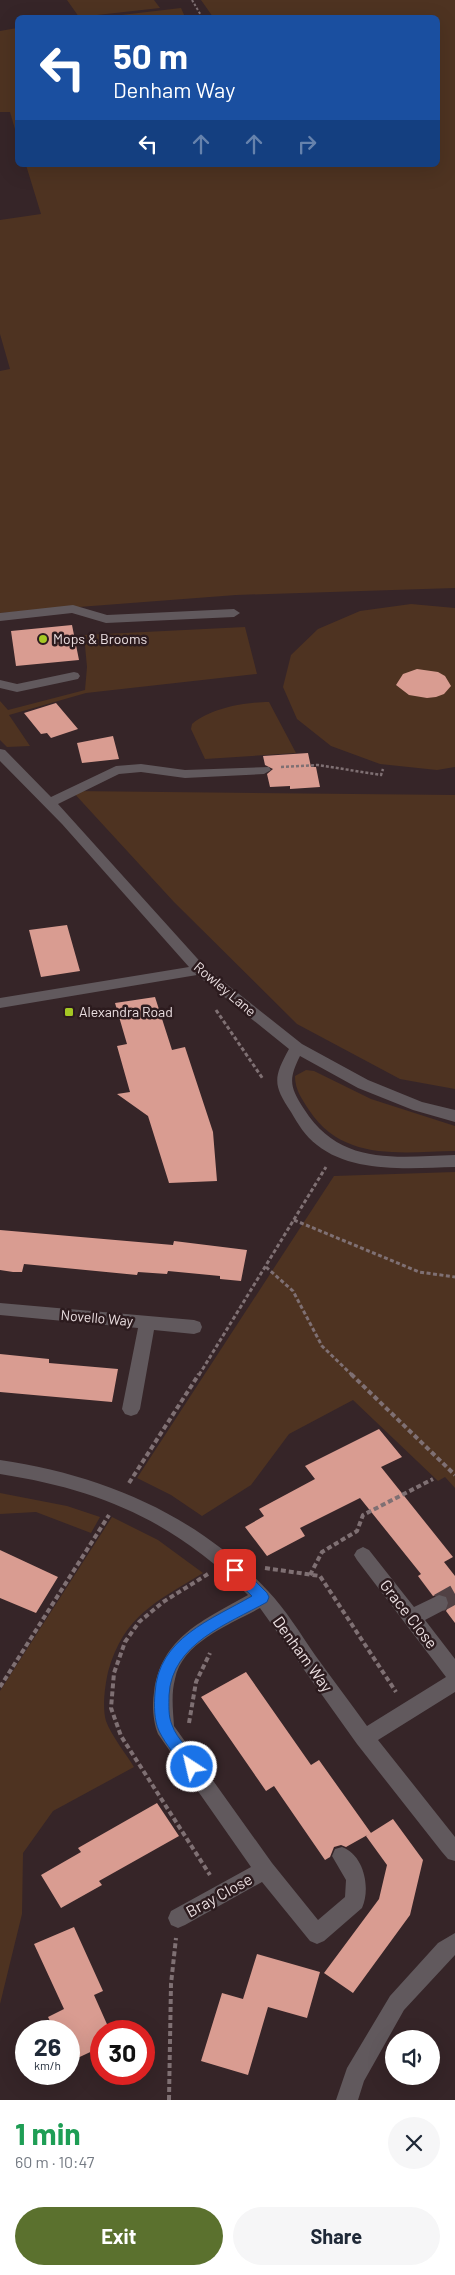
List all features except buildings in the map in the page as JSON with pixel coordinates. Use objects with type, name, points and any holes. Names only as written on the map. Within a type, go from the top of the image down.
[{"type":"street","points":[[0,617],[73,609],[106,619],[234,613]]},
{"type":"street","points":[[0,684],[17,688],[74,676]]},
{"type":"street","name":"Rowley Lane","points":[[0,753],[49,803],[200,970],[297,1048],[363,1084],[418,1106],[455,1116]]},
{"type":"street","points":[[49,803],[116,770],[141,768],[185,774],[264,770]]},
{"type":"street","points":[[0,1003],[200,970]]},
{"type":"street","points":[[297,1048],[283,1074],[284,1089],[308,1128],[327,1145],[353,1156],[408,1163],[455,1161]]},
{"type":"street","name":"Novello Way","points":[[0,1309],[194,1327]]},
{"type":"street","points":[[131,1409],[147,1323]]},
{"type":"street","name":"Denham Way","points":[[0,1467],[25,1470],[83,1483],[120,1496],[163,1517],[204,1544],[226,1562],[262,1597],[364,1738],[455,1852]]},
{"type":"street","name":"Grace Close","points":[[363,1555],[455,1674]]},
{"type":"street","name":"Bray Close","points":[[178,1918],[265,1870],[165,1728],[161,1707],[162,1686],[169,1663],[187,1641],[262,1597]]},
{"type":"street","points":[[412,1618],[439,1603]]},
{"type":"street","points":[[364,1738],[455,1682]]},
{"type":"street","points":[[265,1870],[317,1934],[355,1901],[356,1878],[342,1856]]},
{"type":"street","points":[[347,2100],[355,2076],[397,2003],[445,1950],[455,1943]]},
{"type":"path","points":[[192,0],[201,15]]},
{"type":"path","points":[[264,770],[268,768],[318,765],[381,775],[383,769]]},
{"type":"path","points":[[210,1003],[221,1015],[268,1088]]},
{"type":"path","points":[[0,1687],[266,1267],[326,1167],[321,1162]]},
{"type":"path","points":[[294,1220],[418,1272],[455,1276]]},
{"type":"path","points":[[266,1267],[293,1291],[322,1346],[455,1475]]},
{"type":"path","points":[[310,1575],[314,1560],[325,1548],[357,1531],[363,1515],[433,1479]]},
{"type":"path","points":[[226,1562],[320,1576],[408,1711]]},
{"type":"path","points":[[184,1756],[196,1682],[212,1648]]},
{"type":"path","points":[[169,2100],[171,1984],[178,1918]]},
{"type":"shaded area","points":[[67,0],[154,0],[160,8],[97,15],[78,15]]},
{"type":"shaded area","points":[[201,0],[455,0],[455,588],[236,595],[0,613],[0,371],[10,369],[0,334],[0,220],[41,214],[27,167],[440,167],[440,15],[212,15]]},
{"type":"shaded area","points":[[181,8],[184,15],[121,15]]},
{"type":"shaded area","points":[[15,28],[15,129],[10,112],[0,112],[0,31]]},
{"type":"shaded area","points":[[411,604],[455,608],[455,767],[437,770],[380,764],[331,746],[297,719],[283,687],[291,655],[318,629],[360,611]]},
{"type":"shaded area","points":[[245,627],[257,674],[86,693],[9,715],[30,746],[7,747],[0,740],[0,701],[8,710],[85,690],[87,667],[84,635]]},
{"type":"shaded area","points":[[269,702],[296,753],[205,759],[191,729],[192,724],[200,718],[229,707]]},
{"type":"shaded area","points":[[72,791],[455,795],[455,1089],[400,1079],[297,1024],[174,902]]},
{"type":"shaded area","points":[[306,1070],[314,1071],[371,1099],[455,1126],[455,1151],[394,1152],[374,1150],[356,1146],[339,1138],[323,1127],[299,1094],[295,1076]]},
{"type":"shaded area","points":[[455,1172],[455,1488],[445,1477],[438,1481],[353,1400],[289,1434],[251,1485],[202,1516],[171,1495],[137,1478],[334,1176]]},
{"type":"shaded area","points":[[0,1493],[67,1506],[100,1517],[91,1533],[36,1512],[0,1514]]},
{"type":"shaded area","points":[[112,1517],[158,1540],[203,1573],[144,1612],[123,1637],[115,1653],[106,1684],[104,1703],[106,1721],[134,1767],[53,1811],[23,1853],[22,1914],[0,2004],[0,1691]]},
{"type":"tunnel","points":[[439,1603],[455,1594]]},
{"type":"place","name":"Mops & Brooms","points":[[43,639]]},
{"type":"place","name":"Alexandra Road","points":[[69,1012]]},
{"type":"route","points":[[192,1767],[165,1728],[161,1707],[162,1686],[169,1663],[187,1641],[262,1597],[235,1570]]}]
